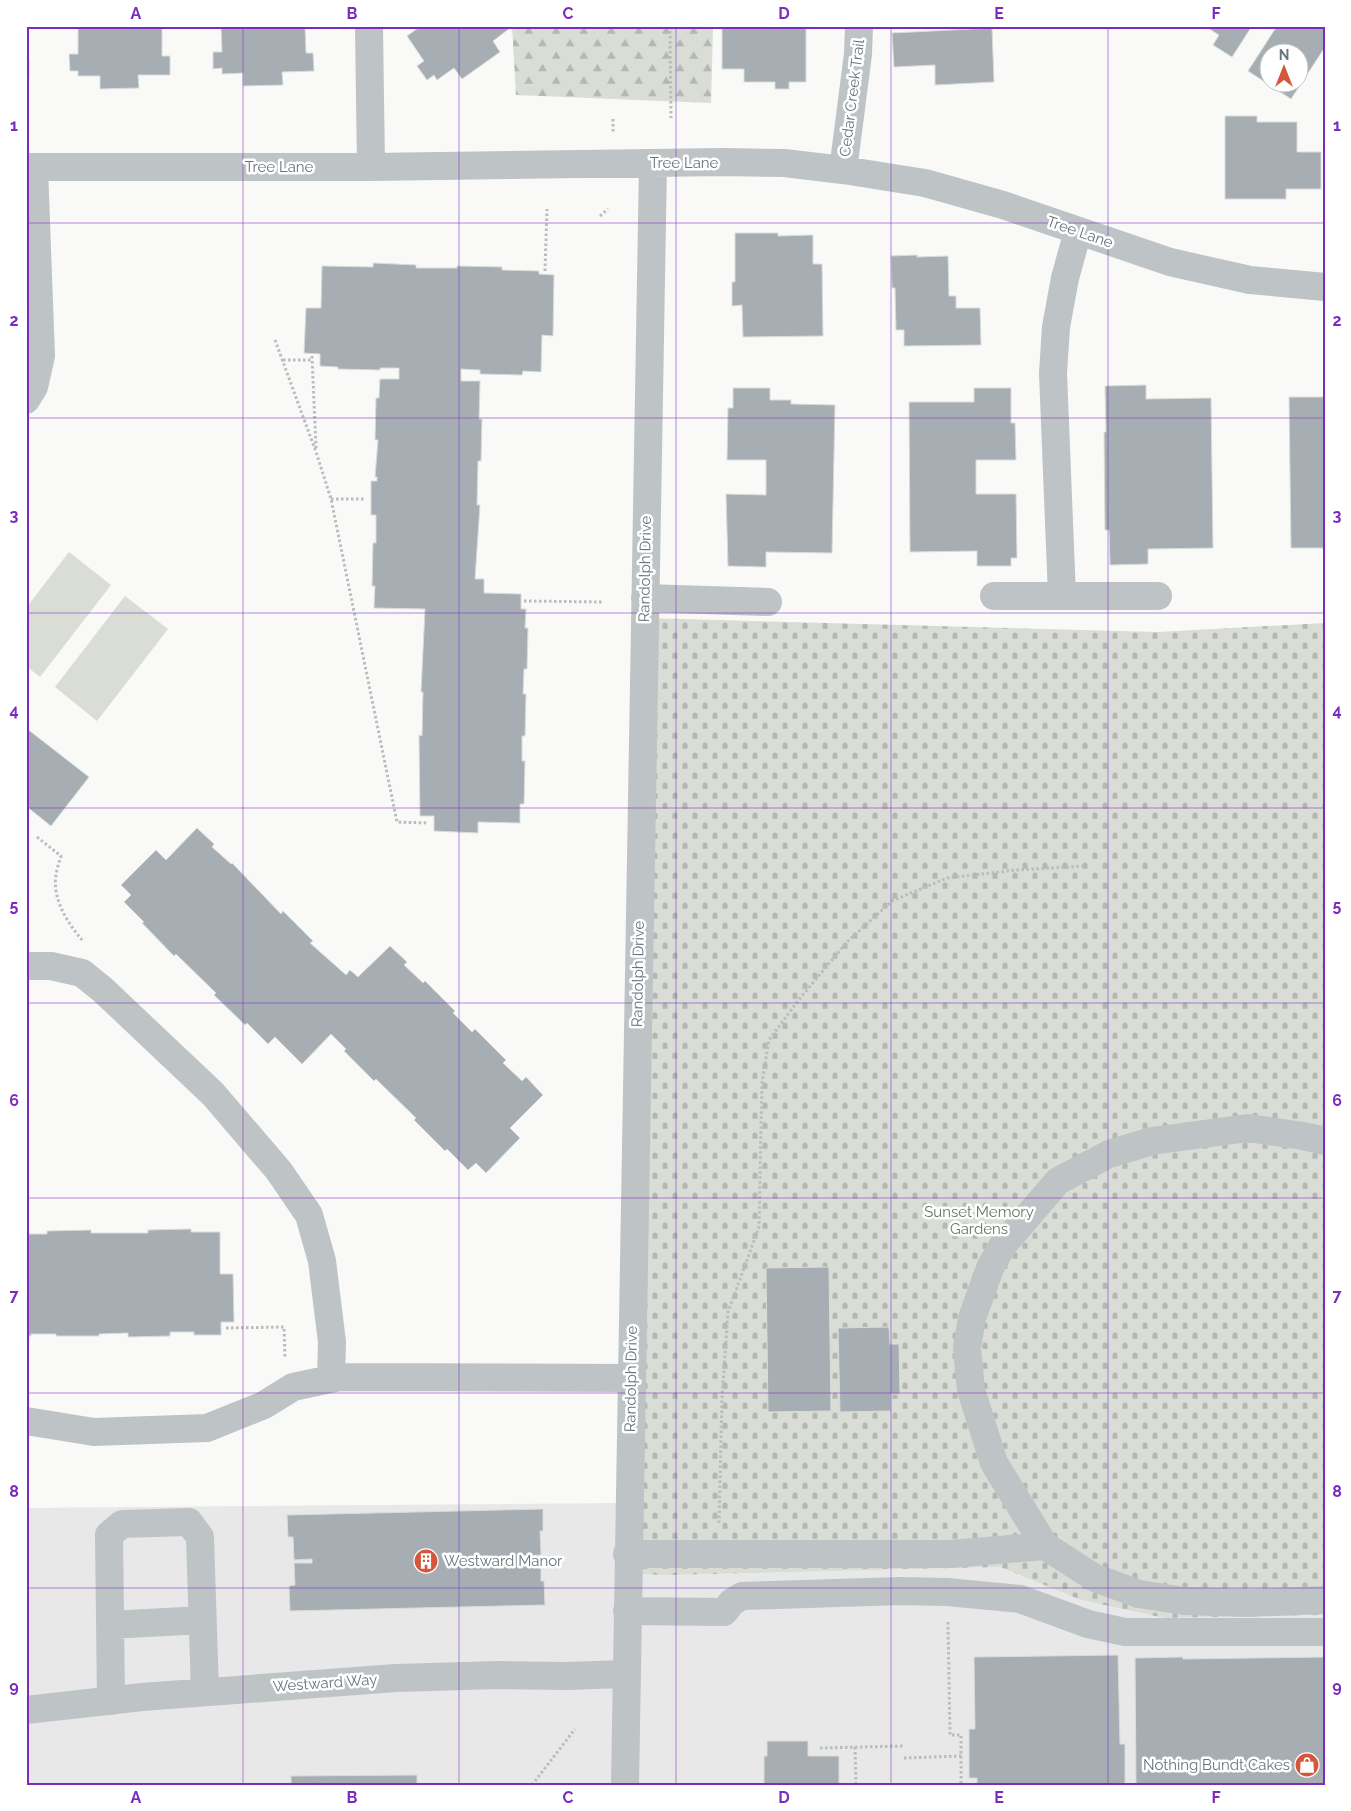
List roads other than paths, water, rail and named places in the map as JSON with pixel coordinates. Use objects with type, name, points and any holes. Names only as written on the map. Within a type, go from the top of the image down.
[{"type":"street","points":[[369,26],[371,167]]},
{"type":"street","name":"Cedar Creek Trail","points":[[843,170],[860,26]]},
{"type":"street","name":"Tree Lane","points":[[30,167],[371,167],[653,163],[784,164],[843,170],[925,184],[1003,205],[1170,262],[1250,280],[1325,287]]},
{"type":"street","name":"Randolph Drive","points":[[625,1785],[630,1378],[653,163]]},
{"type":"street","points":[[26,400],[34,387],[41,356],[30,167]]},
{"type":"street","points":[[1062,596],[1053,373],[1056,327],[1065,278],[1078,231]]},
{"type":"street","points":[[994,596],[1158,596]]},
{"type":"street","points":[[645,598],[768,602]]},
{"type":"street","points":[[26,966],[51,966],[82,972],[104,990],[213,1094],[280,1171],[309,1215],[322,1261],[332,1342],[331,1378]]},
{"type":"street","points":[[1325,1141],[1248,1128],[1152,1141],[1109,1154],[1058,1181],[1003,1245],[990,1268],[972,1318],[967,1348],[971,1390],[994,1463],[1045,1546],[1095,1578],[1139,1594],[1184,1600],[1248,1603],[1325,1600]]},
{"type":"street","points":[[26,1421],[94,1432],[207,1428],[264,1406],[293,1386],[340,1377],[630,1378]]},
{"type":"street","points":[[111,1700],[109,1535],[122,1524],[190,1522],[200,1537],[205,1692]]},
{"type":"street","points":[[627,1554],[951,1554],[1045,1546]]},
{"type":"street","points":[[627,1611],[724,1612],[732,1602],[742,1596],[901,1591],[947,1592],[1020,1600],[1088,1624],[1125,1632],[1325,1632]]},
{"type":"street","points":[[110,1625],[202,1620]]},
{"type":"street","name":"Westward Way","points":[[26,1710],[111,1700],[396,1678],[625,1674]]},
{"type":"place","name":"Westward Manor","points":[[426,1561]]},
{"type":"place","name":"Nothing Bundt Cakes","points":[[1307,1765]]},
{"type":"park label","name":"Sunset Memory Gardens","points":[[979,1220]]}]
